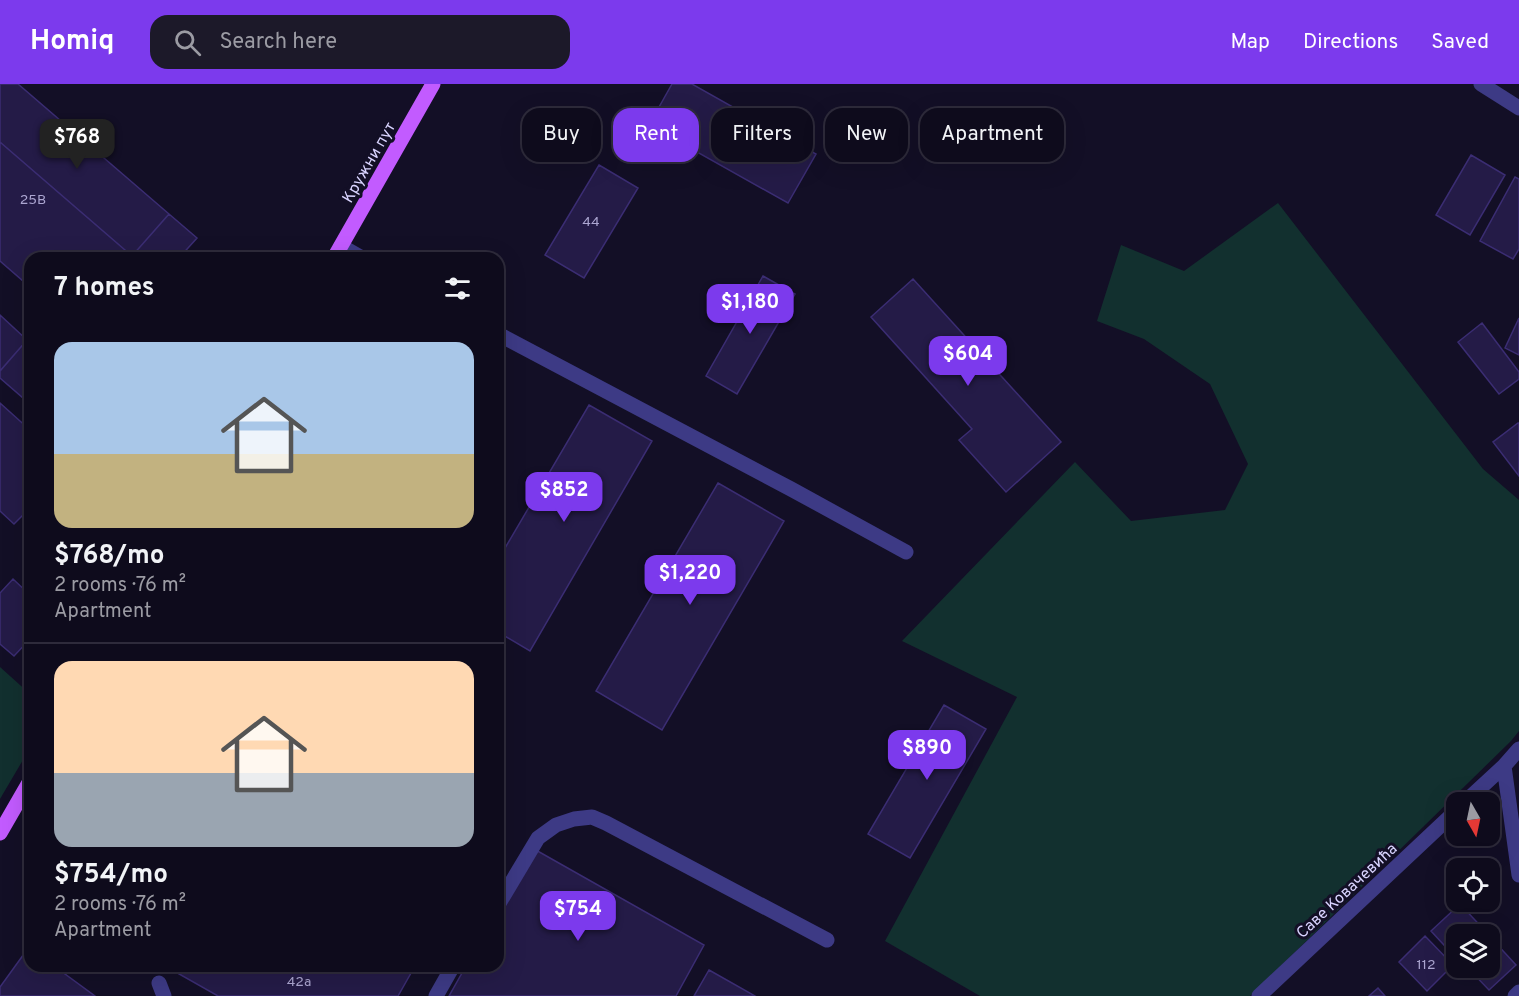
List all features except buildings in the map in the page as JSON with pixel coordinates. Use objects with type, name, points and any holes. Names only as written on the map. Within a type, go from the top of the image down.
[{"type":"main road","name":"Кружни пут","points":[[337,252],[433,84]]},
{"type":"main road","points":[[0,834],[24,792]]},
{"type":"street","points":[[1481,84],[1519,108]]},
{"type":"street","points":[[504,337],[906,552]]},
{"type":"street","points":[[1476,792],[1519,749]]},
{"type":"street","points":[[1504,766],[1519,874]]},
{"type":"street","points":[[504,895],[538,838],[556,825],[574,819],[592,817],[827,940]]},
{"type":"street","name":"Саве Ковачевића","points":[[1260,996],[1446,820]]},
{"type":"street","points":[[436,996],[450,972]]},
{"type":"street","points":[[1515,996],[1519,992]]},
{"type":"green space","points":[[1278,203],[1483,469],[1519,500],[1519,731],[1459,792],[1446,792],[1446,805],[1250,996],[980,996],[885,941],[1017,697],[902,641],[1075,462],[1131,521],[1225,510],[1248,464],[1210,384],[1144,339],[1097,321],[1121,245],[1184,271]]},
{"type":"green space","points":[[0,667],[24,689],[24,758],[0,799]]}]
